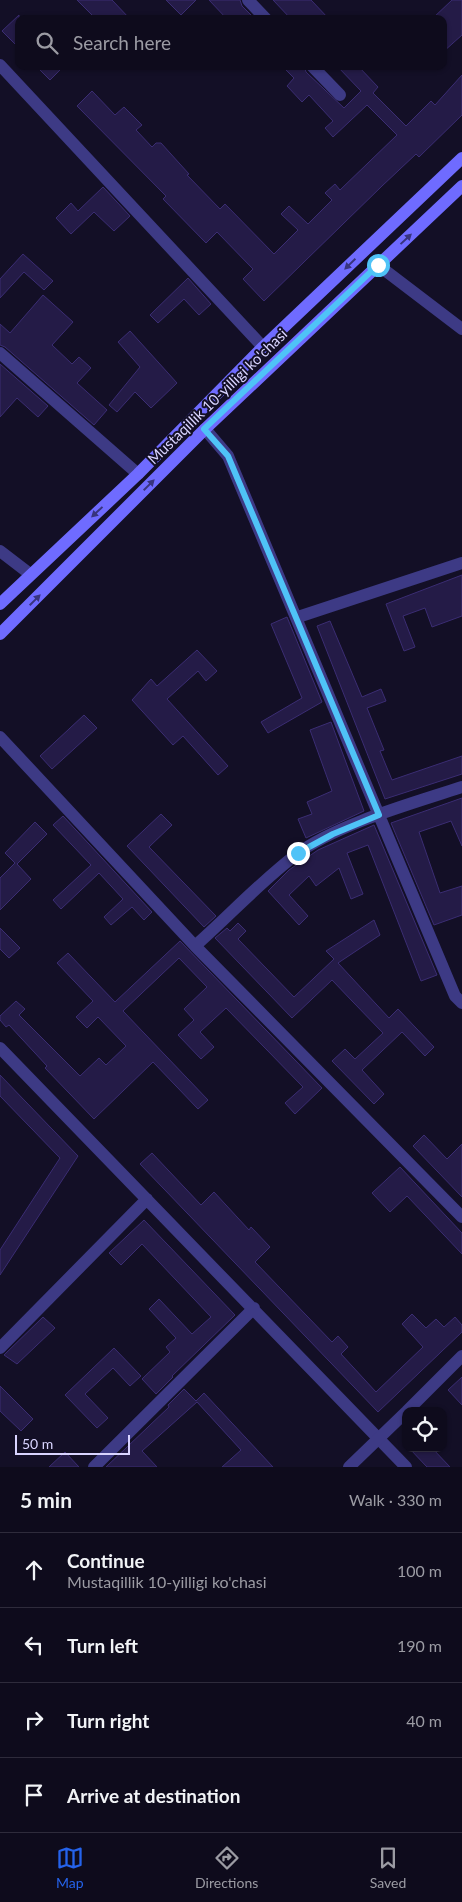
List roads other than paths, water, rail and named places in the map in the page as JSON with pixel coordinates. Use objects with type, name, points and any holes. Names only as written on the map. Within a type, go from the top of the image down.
[{"type":"main road","name":"Mustaqillik 10-yilligi ko'chasi","points":[[0,604],[138,474],[263,347],[462,158]]},
{"type":"main road","name":"Mustaqillik 10-yilligi ko'chasi","points":[[0,634],[204,429],[462,186]]},
{"type":"street","points":[[248,0],[262,15]]},
{"type":"street","points":[[0,65],[263,347]]},
{"type":"street","points":[[316,70],[340,95]]},
{"type":"street","points":[[378,265],[462,328]]},
{"type":"street","points":[[0,353],[138,474]]},
{"type":"street","points":[[204,429],[228,456],[298,617],[455,996],[462,1003]]},
{"type":"street","points":[[0,550],[30,574]]},
{"type":"street","points":[[298,617],[462,563]]},
{"type":"street","points":[[0,737],[195,946],[462,1217]]},
{"type":"street","points":[[195,946],[298,853],[333,834],[379,815],[462,788]]},
{"type":"street","points":[[0,1048],[380,1438],[406,1467]]},
{"type":"street","points":[[0,1348],[147,1198]]},
{"type":"street","points":[[94,1467],[254,1308]]},
{"type":"street","points":[[412,1407],[462,1356]]},
{"type":"street","points":[[349,1467],[402,1417]]}]
